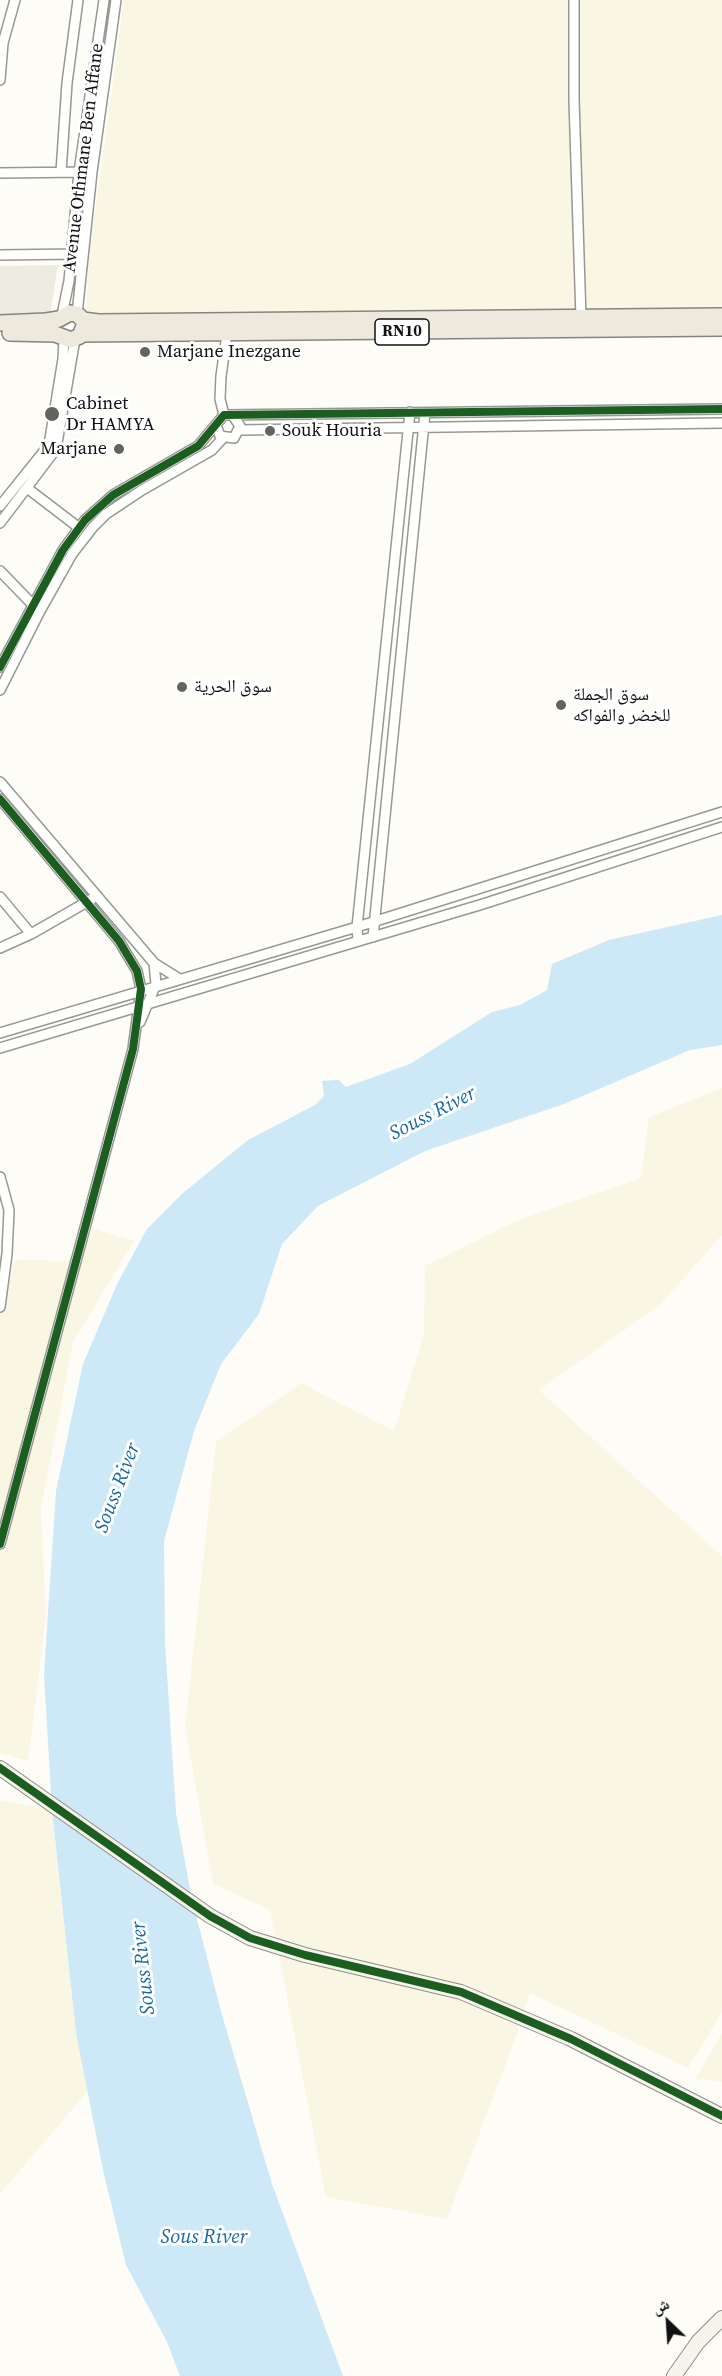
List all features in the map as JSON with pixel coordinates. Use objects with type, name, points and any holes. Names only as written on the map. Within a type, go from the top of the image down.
[{"type":"main road","name":"RN10","points":[[0,333],[70,327],[722,316]]},
{"type":"main road","name":"RN10","points":[[0,323],[227,333],[722,328]]},
{"type":"street","points":[[0,80],[2,43],[15,0]]},
{"type":"street","points":[[61,172],[67,83],[78,0]]},
{"type":"street","name":"Avenue Othmane Ben Affane","points":[[70,327],[71,254],[79,172],[104,0]]},
{"type":"street","name":"Avenue Othmane Ben Affane","points":[[70,327],[83,254],[116,0]]},
{"type":"street","points":[[574,0],[574,100],[581,318]]},
{"type":"street","points":[[0,173],[92,172]]},
{"type":"street","points":[[0,255],[83,254]]},
{"type":"street","points":[[0,523],[56,449],[70,327]]},
{"type":"street","points":[[0,507],[42,455],[50,441],[70,327]]},
{"type":"street","points":[[216,425],[217,433],[223,438],[234,438],[240,430],[240,423],[228,416],[220,399],[227,333]]},
{"type":"street","points":[[1,683],[36,608],[78,528],[113,495],[198,446],[216,425],[228,416],[722,409]]},
{"type":"street","points":[[358,941],[357,927],[410,412]]},
{"type":"street","points":[[373,937],[425,412]]},
{"type":"street","points":[[240,430],[722,423]]},
{"type":"street","points":[[0,667],[36,608],[81,542],[106,514],[212,450],[223,438]]},
{"type":"street","points":[[27,488],[78,528]]},
{"type":"street","points":[[0,571],[36,608]]},
{"type":"street","points":[[391,607],[406,602]]},
{"type":"street","points":[[391,607],[405,614]]},
{"type":"street","points":[[0,782],[154,963],[178,978]]},
{"type":"street","points":[[0,799],[119,941],[137,971],[141,989],[138,1027]]},
{"type":"street","points":[[0,1033],[156,984],[357,927],[722,812]]},
{"type":"street","points":[[0,1048],[373,937],[722,827]]},
{"type":"street","points":[[0,948],[31,934],[96,896]]},
{"type":"street","points":[[0,897],[31,934]]},
{"type":"street","points":[[0,1544],[138,1027],[156,984],[154,963]]},
{"type":"street","points":[[0,1177],[9,1210],[6,1265],[0,1306]]},
{"type":"street","points":[[0,1768],[210,1916],[250,1938],[305,1955],[461,1992],[485,2001],[576,2041],[722,2116]]},
{"type":"street","points":[[0,1778],[16,1781]]},
{"type":"street","points":[[674,2376],[698,2342],[722,2318]]},
{"type":"shaded area","points":[[124,0],[722,0],[722,314],[95,331],[86,312],[89,257]]},
{"type":"shaded area","points":[[58,265],[50,315],[0,316],[0,266]]},
{"type":"shaded area","points":[[722,1088],[722,1235],[660,1305],[539,1390],[722,1556],[722,2012],[688,2068],[530,1993],[516,2037],[447,2219],[326,2197],[270,1910],[213,1884],[185,1727],[216,1442],[301,1383],[394,1431],[424,1334],[425,1266],[518,1220],[641,1178],[649,1117]]},
{"type":"shaded area","points":[[92,1228],[134,1241],[73,1342],[41,1509],[46,1617],[28,1761],[0,1753],[0,1311],[15,1260],[68,1261]]},
{"type":"shaded area","points":[[0,1800],[52,1810],[76,2033],[88,2091],[0,2194]]},
{"type":"shaded area","points":[[722,2033],[722,2082],[695,2079]]},
{"type":"water","name":"Sous River","points":[[722,915],[722,1045],[690,1050],[564,1104],[425,1151],[318,1206],[282,1244],[259,1314],[221,1364],[194,1431],[164,1541],[165,1643],[176,1813],[192,1900],[222,2015],[272,2184],[343,2376],[180,2376],[167,2342],[126,2265],[103,2170],[76,2033],[52,1810],[44,1674],[56,1491],[83,1364],[118,1282],[147,1229],[183,1193],[248,1140],[315,1105],[324,1096],[322,1081],[339,1080],[346,1087],[410,1064],[492,1012],[520,1005],[547,990],[552,964],[609,940]]},
{"type":"cycle path","points":[[0,667],[63,550],[85,520],[113,495],[198,446],[224,415],[722,409]]},
{"type":"cycle path","points":[[0,799],[119,941],[137,971],[141,989],[133,1049],[0,1544]]},
{"type":"cycle path","points":[[0,1768],[210,1916],[250,1938],[305,1955],[461,1992],[571,2039],[722,2116]]},
{"type":"place","name":"Marjane Inezgane","points":[[145,352]]},
{"type":"place","name":"Cabinet Dr HAMYA","points":[[52,414]]},
{"type":"place","name":"Souk Houria","points":[[270,431]]},
{"type":"place","name":"Marjane","points":[[119,449]]},
{"type":"place","name":"سوق الحرية","points":[[182,687]]},
{"type":"place","name":"سوق الجملة للخضر والفواكه","points":[[561,705]]},
{"type":"water label","name":"Souss River","points":[[433,1114]]},
{"type":"water label","name":"Souss River","points":[[118,1488]]},
{"type":"water label","name":"Souss River","points":[[144,1968]]}]
